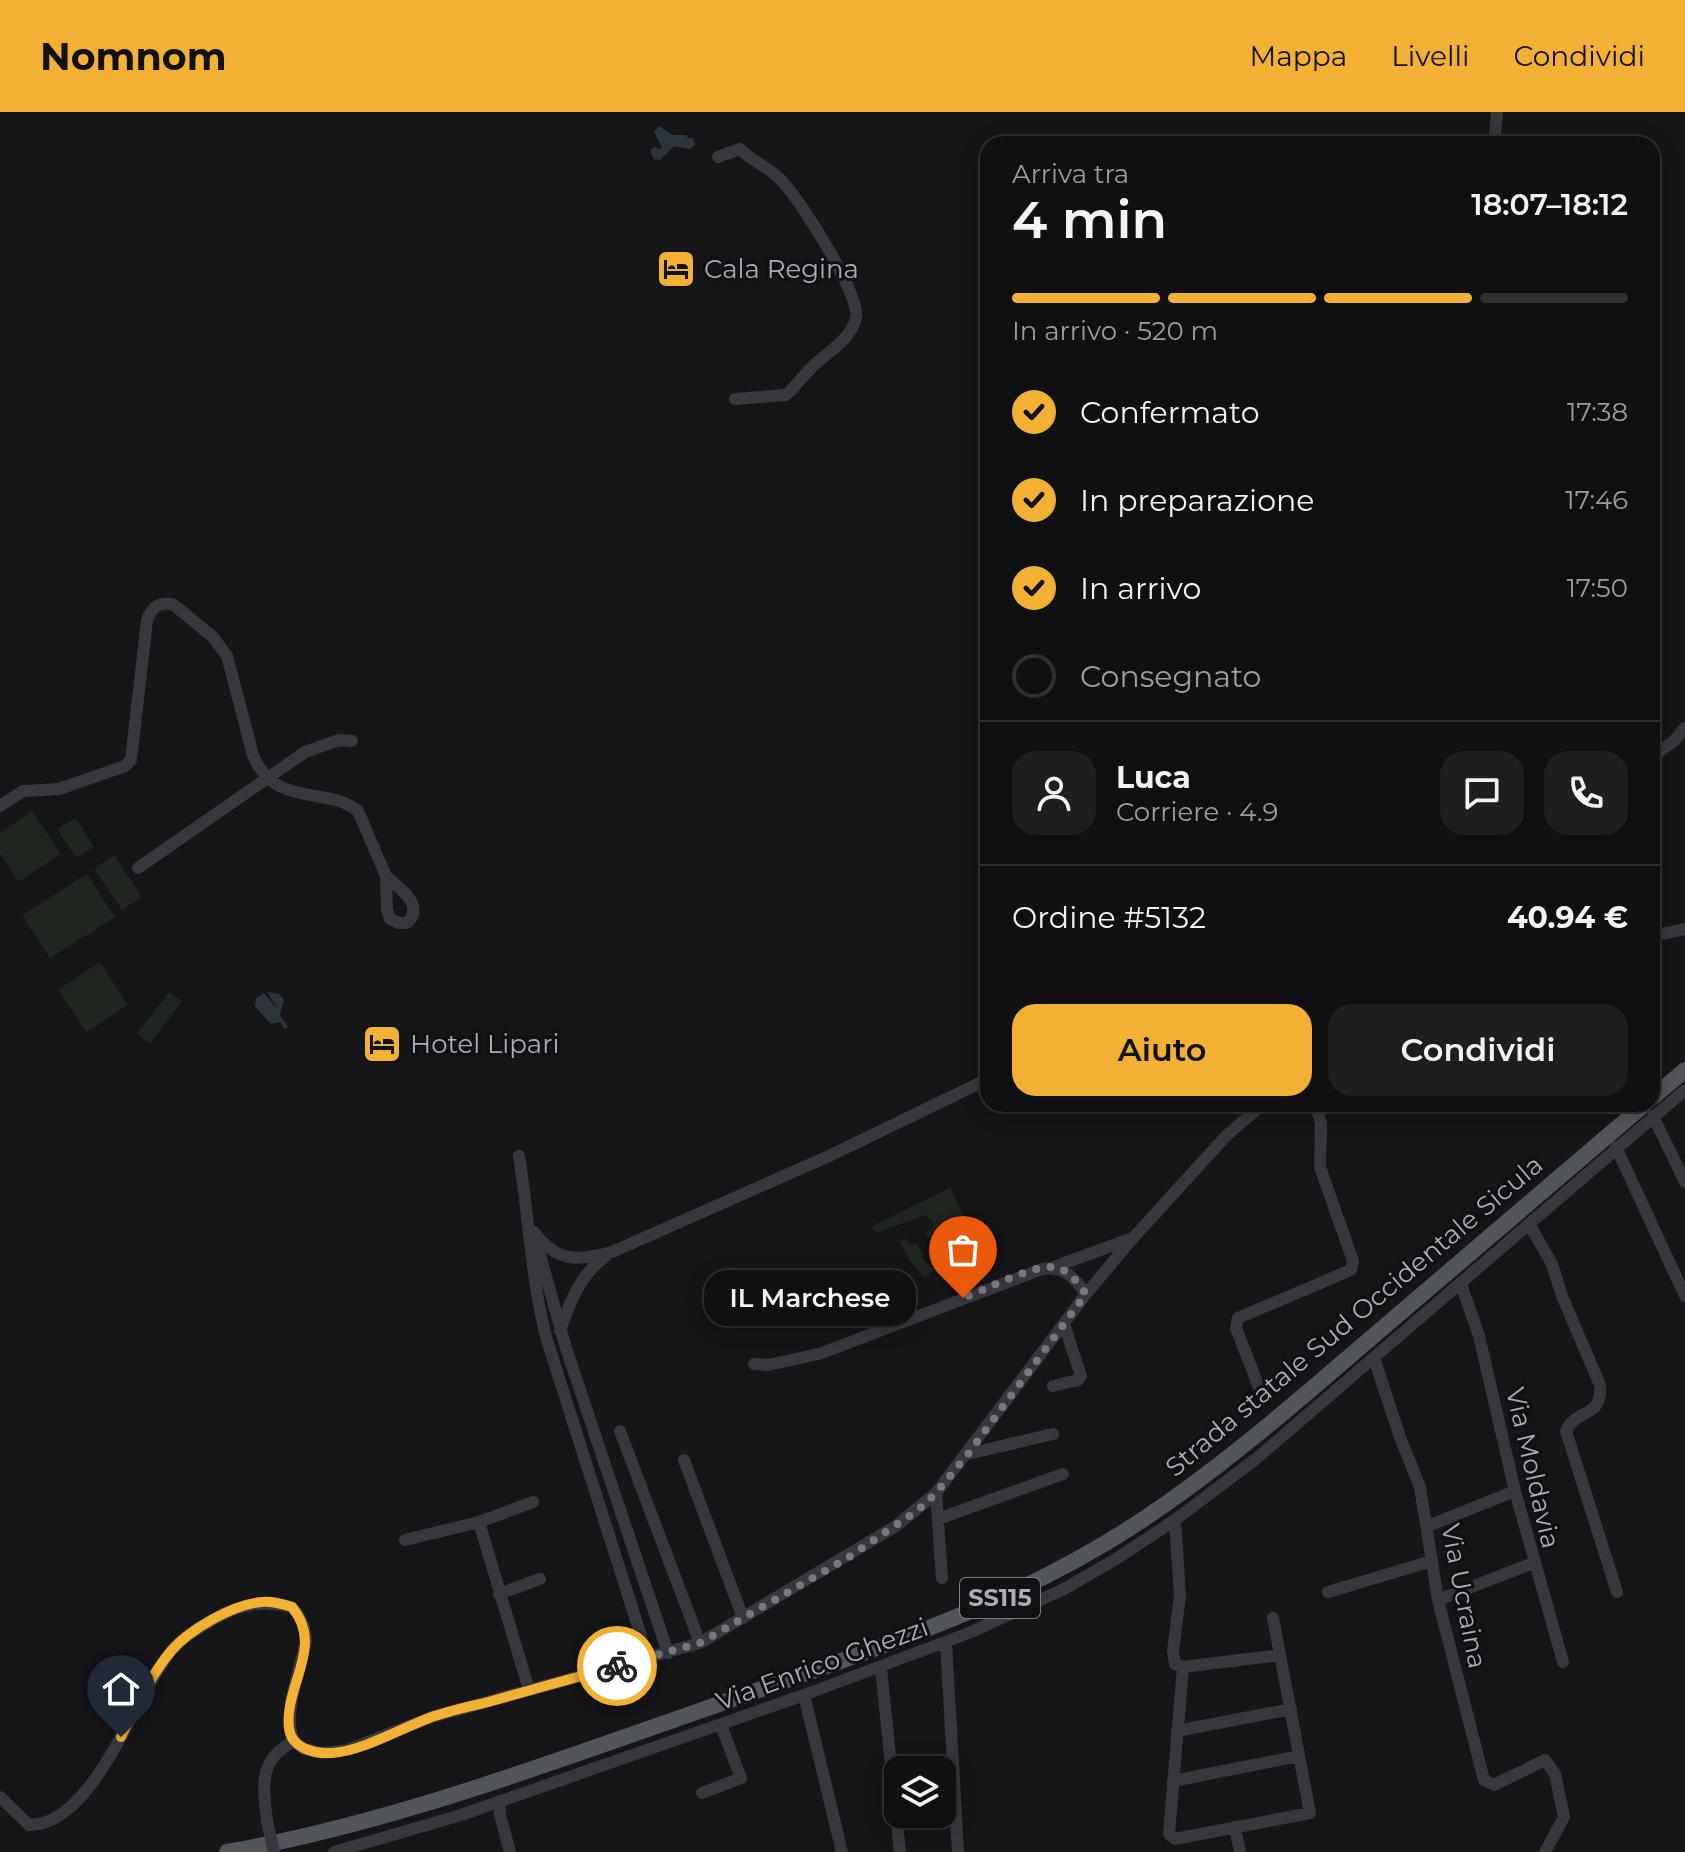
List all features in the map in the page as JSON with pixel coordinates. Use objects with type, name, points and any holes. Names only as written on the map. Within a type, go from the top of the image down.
[{"type":"main road","points":[[1660,1091],[1685,1070]]},
{"type":"main road","name":"Strada statale Sud Occidentale Sicula","points":[[227,1852],[337,1829],[496,1782],[877,1648],[1006,1596],[1059,1569],[1132,1527],[1220,1465],[1647,1112]]},
{"type":"street","points":[[1495,136],[1497,112]]},
{"type":"street","points":[[718,157],[740,149],[756,164],[782,180],[812,222],[842,274],[856,312],[851,329],[839,344],[786,395],[735,399]]},
{"type":"street","points":[[0,806],[23,791],[59,789],[125,766],[131,760],[147,620],[153,608],[166,603],[174,605],[213,637],[227,656],[258,767],[267,778],[282,787],[340,802],[358,811],[386,876]]},
{"type":"street","points":[[1660,751],[1685,728]]},
{"type":"street","points":[[138,868],[305,752],[339,740],[352,741]]},
{"type":"street","points":[[1660,934],[1685,929]]},
{"type":"street","points":[[534,1232],[561,1256],[587,1259],[612,1252],[829,1156],[980,1083]]},
{"type":"street","name":"Via Enrico Ghezzi","points":[[1660,1104],[1685,1090]]},
{"type":"street","points":[[0,1797],[29,1825],[40,1825],[71,1808],[112,1756],[155,1673],[173,1648],[213,1620],[260,1602],[292,1607],[302,1618],[306,1630],[289,1732],[304,1749],[335,1753],[432,1717],[700,1643],[849,1557],[896,1526],[936,1493],[1086,1294],[1227,1135],[1254,1112]]},
{"type":"street","points":[[1262,1395],[1236,1328],[1238,1318],[1351,1270],[1353,1261],[1320,1167],[1321,1123],[1318,1112]]},
{"type":"street","name":"Via Enrico Ghezzi","points":[[334,1852],[365,1848],[881,1668],[1064,1589],[1175,1520],[1257,1458],[1616,1147],[1647,1112]]},
{"type":"street","points":[[1650,1112],[1685,1182]]},
{"type":"street","points":[[1616,1147],[1685,1296]]},
{"type":"street","points":[[519,1156],[535,1282],[551,1354],[648,1658]]},
{"type":"street","points":[[528,1212],[560,1331],[668,1653]]},
{"type":"street","points":[[1529,1224],[1552,1264],[1562,1296],[1600,1385],[1600,1401],[1596,1407],[1569,1424],[1566,1431],[1617,1592]]},
{"type":"street","points":[[754,1364],[768,1365],[819,1354],[1025,1274],[1054,1267],[1133,1238]]},
{"type":"street","points":[[560,1331],[575,1289],[590,1270],[612,1252]]},
{"type":"street","points":[[535,1282],[543,1266],[561,1256]]},
{"type":"street","points":[[1054,1267],[1067,1272],[1086,1294]]},
{"type":"street","points":[[535,1282],[555,1295],[575,1289]]},
{"type":"street","name":"Via Moldavia","points":[[1461,1284],[1479,1336],[1533,1563],[1563,1662]]},
{"type":"street","points":[[1053,1386],[1078,1380],[1081,1376],[1064,1324]]},
{"type":"street","name":"Via Ucraina","points":[[1374,1358],[1420,1487],[1438,1600],[1484,1780],[1494,1785],[1545,1760],[1555,1774],[1564,1817],[1545,1852]]},
{"type":"street","points":[[620,1431],[700,1643]]},
{"type":"street","points":[[968,1454],[1053,1434]]},
{"type":"street","points":[[684,1460],[743,1618]]},
{"type":"street","points":[[938,1519],[1063,1474]]},
{"type":"street","points":[[1428,1526],[1515,1491]]},
{"type":"street","points":[[936,1493],[942,1578]]},
{"type":"street","points":[[405,1540],[479,1522],[533,1502]]},
{"type":"street","points":[[1175,1520],[1180,1595],[1173,1651],[1175,1664],[1183,1667],[1280,1655]]},
{"type":"street","points":[[479,1522],[529,1690]]},
{"type":"street","points":[[1328,1592],[1432,1561]]},
{"type":"street","points":[[1438,1600],[1533,1563]]},
{"type":"street","points":[[499,1594],[540,1579]]},
{"type":"street","points":[[1183,1667],[1169,1834],[1175,1839],[1310,1813],[1273,1618]]},
{"type":"street","points":[[946,1642],[958,1852]]},
{"type":"street","points":[[881,1668],[900,1852]]},
{"type":"street","points":[[804,1695],[842,1852]]},
{"type":"street","points":[[1177,1731],[1291,1709]]},
{"type":"street","points":[[702,1793],[741,1778],[721,1725]]},
{"type":"street","points":[[274,1852],[264,1792],[269,1762],[275,1753],[294,1741]]},
{"type":"street","points":[[1173,1781],[1299,1756]]},
{"type":"street","points":[[499,1801],[510,1852]]},
{"type":"street","points":[[1235,1827],[1240,1852]]},
{"type":"shaded area","points":[[659,126],[673,135],[693,138],[695,145],[690,149],[674,146],[660,160],[654,159],[651,149],[662,147],[654,132]]},
{"type":"shaded area","points":[[32,811],[61,854],[19,882],[0,854],[0,833]]},
{"type":"shaded area","points":[[76,818],[94,847],[76,858],[57,829]]},
{"type":"shaded area","points":[[114,855],[142,897],[122,910],[94,869]]},
{"type":"shaded area","points":[[87,874],[115,917],[50,958],[22,915]]},
{"type":"shaded area","points":[[100,962],[128,1005],[86,1032],[58,990]]},
{"type":"shaded area","points":[[169,992],[182,1001],[150,1044],[137,1034]]},
{"type":"shaded area","points":[[267,992],[279,994],[284,1000],[280,1015],[288,1027],[285,1029],[280,1022],[271,1024],[255,1007],[256,998],[264,993],[278,1010]]},
{"type":"shaded area","points":[[950,1188],[978,1245],[948,1261],[936,1237],[928,1238],[925,1234],[934,1226],[925,1215],[876,1233],[871,1227]]},
{"type":"shaded area","points":[[906,1239],[912,1246],[916,1243],[924,1256],[922,1258],[934,1270],[925,1278],[909,1260],[900,1241]]},
{"type":"way so far","points":[[617,1666],[700,1643],[849,1557],[918,1510],[968,1454],[1086,1294],[1067,1272],[1054,1267],[1025,1274],[963,1298]]},
{"type":"place","name":"Cala Regina","points":[[676,269]]},
{"type":"place","name":"Hotel Lipari","points":[[382,1044]]},
{"type":"place","name":"IL Marchese","points":[[963,1298]]},
{"type":"route","points":[[121,1737],[155,1673],[173,1648],[201,1626],[225,1613],[260,1602],[292,1607],[302,1618],[306,1642],[289,1718],[289,1732],[304,1749],[323,1753],[347,1750],[432,1717],[617,1666]]}]
